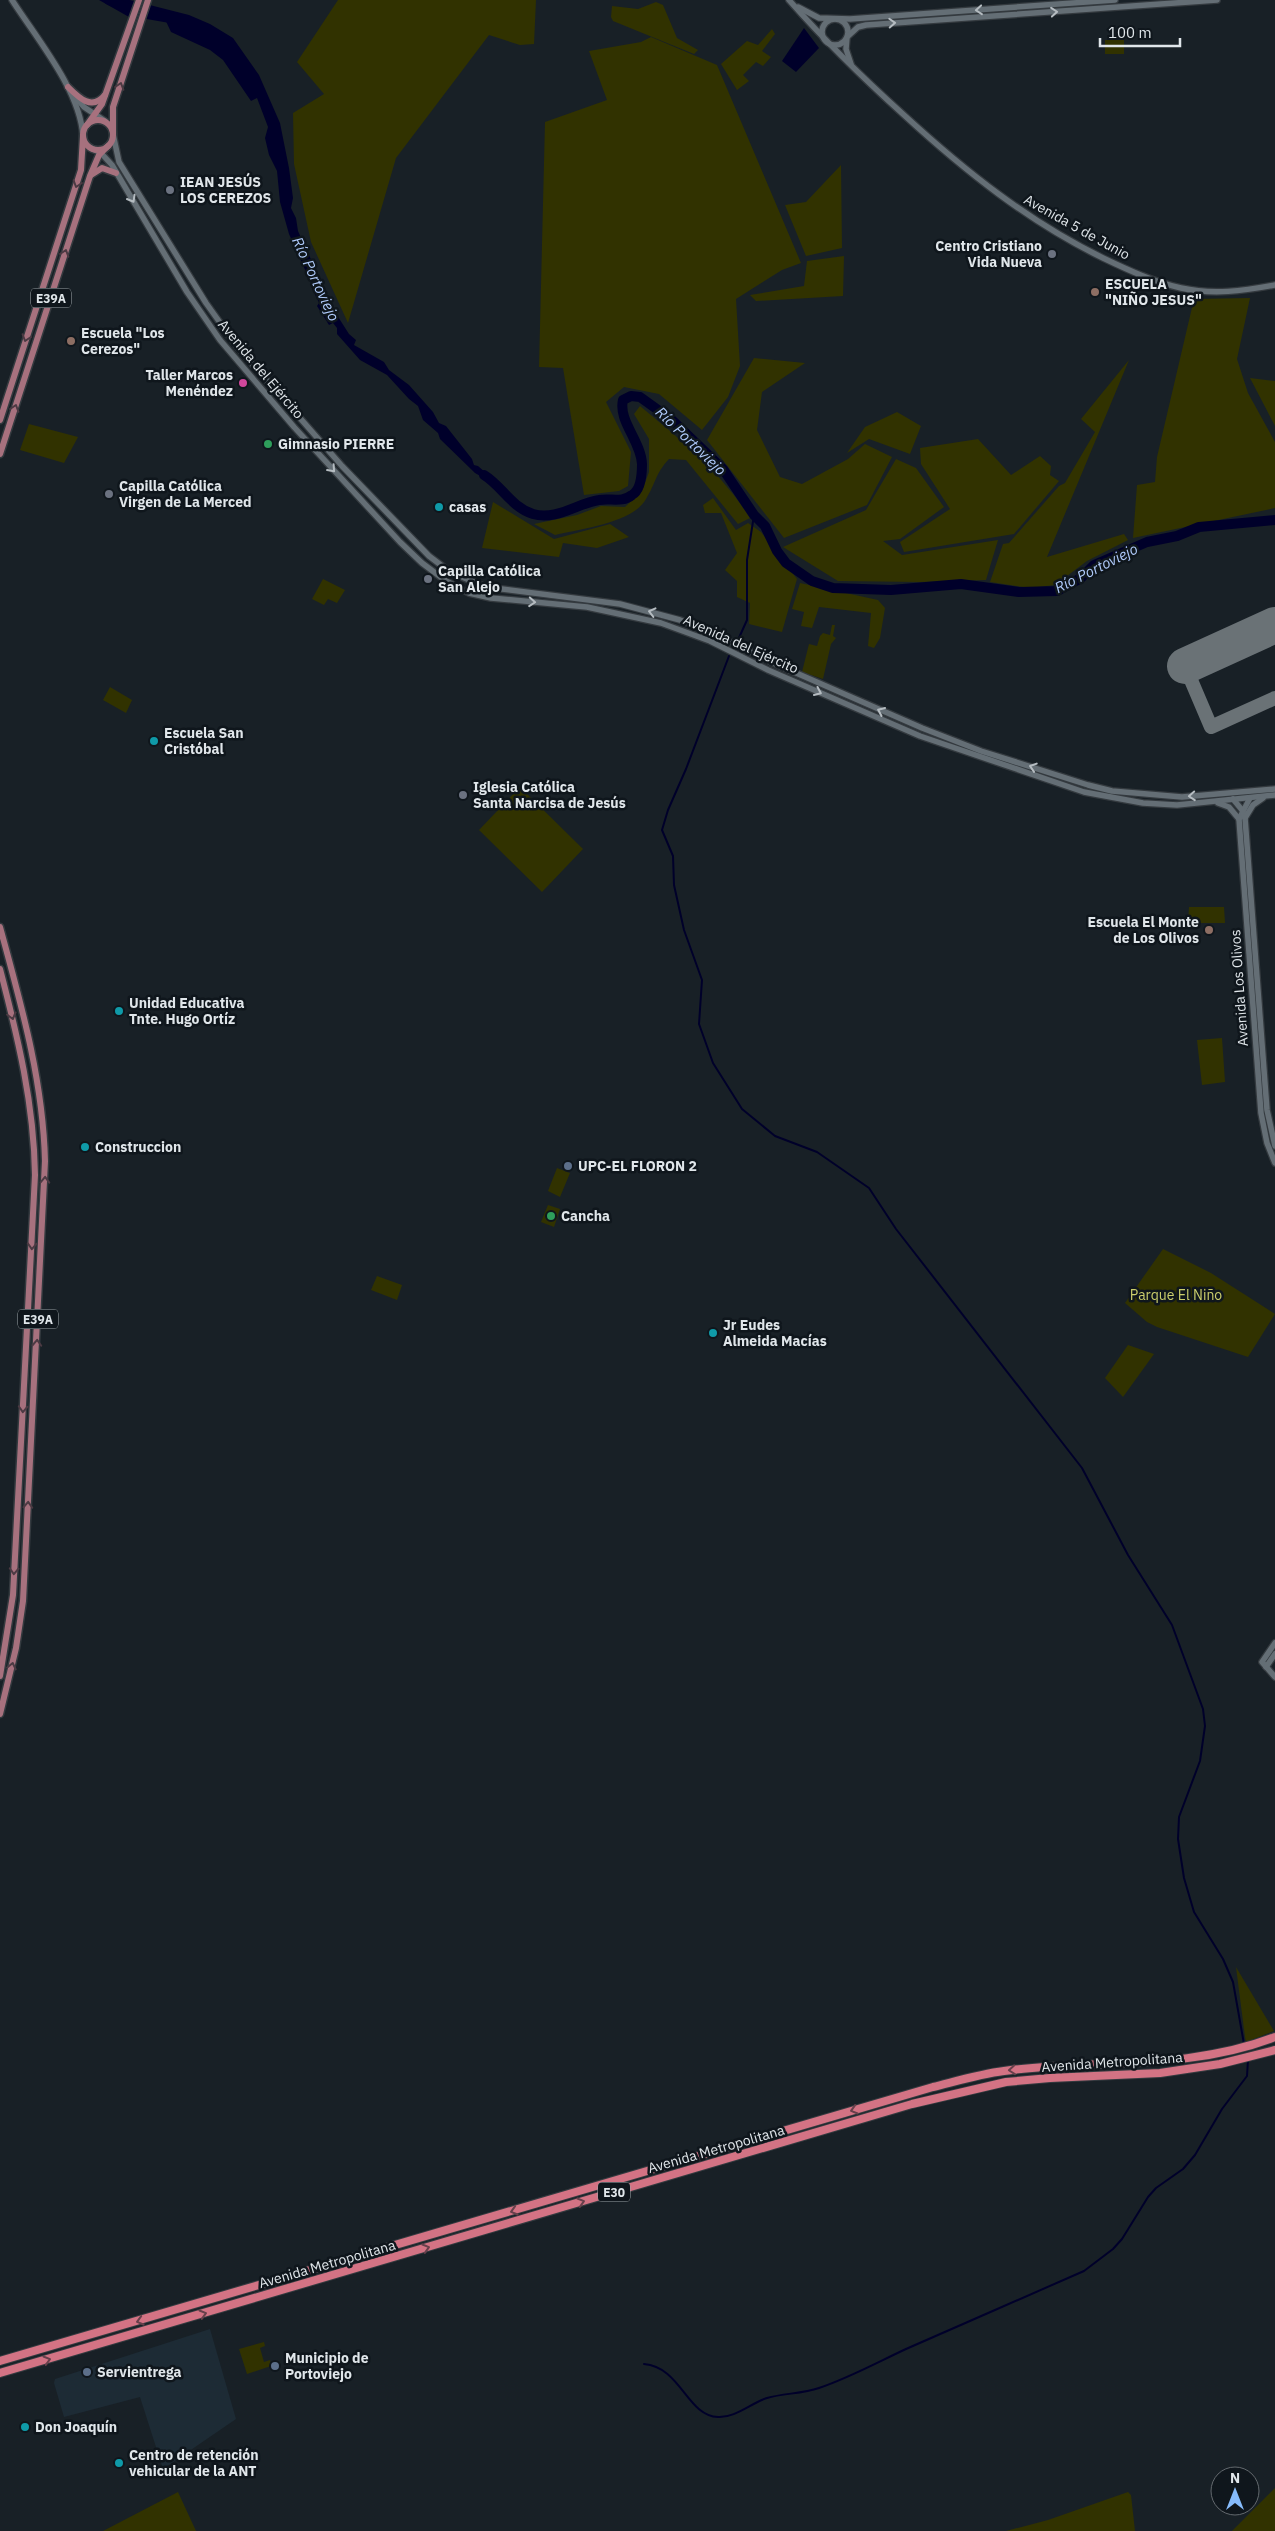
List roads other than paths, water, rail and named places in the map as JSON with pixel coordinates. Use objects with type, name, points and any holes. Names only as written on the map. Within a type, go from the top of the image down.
[{"type":"highway","name":"E30","points":[[0,2361],[934,2087],[1003,2071],[1140,2063],[1199,2057],[1234,2050],[1275,2037]]},
{"type":"highway","name":"Avenida Metropolitana","points":[[0,2373],[907,2105],[1006,2082],[1160,2073],[1237,2061],[1275,2050]]},
{"type":"highway","points":[[1069,2066],[1069,2078]]},
{"type":"highway","points":[[469,2235],[470,2224]]},
{"type":"main road","points":[[12,0],[68,87],[84,107],[111,126],[113,134]]},
{"type":"main road","name":"E39A","points":[[0,420],[81,170],[84,136],[87,125],[95,116],[108,89],[138,0]]},
{"type":"main road","points":[[789,0],[809,14],[835,19],[1114,0]]},
{"type":"main road","name":"Avenida 5 de Junio","points":[[789,0],[826,41],[936,144],[995,192],[1045,226],[1142,276],[1188,289],[1225,292],[1275,285]]},
{"type":"main road","points":[[835,19],[826,23],[823,29],[826,41],[839,44],[858,27],[872,24],[1217,0]]},
{"type":"main road","name":"E39A","points":[[0,454],[90,176],[100,153],[108,146],[113,134],[114,107],[148,1]]},
{"type":"main road","points":[[835,19],[846,25],[846,49],[854,68]]},
{"type":"main road","points":[[68,87],[81,101],[90,103],[98,101],[108,89]]},
{"type":"main road","points":[[68,87],[80,114],[84,136],[91,148],[98,150],[108,146]]},
{"type":"main road","points":[[87,125],[95,120],[105,121]]},
{"type":"main road","name":"Avenida del Ejército","points":[[113,134],[119,162],[213,314],[236,345],[342,466],[429,556],[450,572],[473,584],[512,592],[620,604],[680,620],[704,629],[772,662],[922,728],[1088,785],[1112,790],[1182,797],[1265,793],[1275,795]]},
{"type":"main road","name":"Avenida del Ejército","points":[[91,148],[100,153],[116,173],[205,320],[294,427],[400,542],[422,563],[446,581],[469,593],[507,601],[587,607],[661,623],[710,641],[768,670],[920,736],[1084,792],[1143,804],[1177,805],[1248,798]]},
{"type":"main road","points":[[90,176],[102,168],[116,173]]},
{"type":"main road","points":[[205,320],[213,314]]},
{"type":"main road","name":"Avenida del Ejército","points":[[1265,793],[1275,788]]},
{"type":"main road","points":[[1210,802],[1229,807],[1242,819],[1265,793]]},
{"type":"main road","points":[[1248,798],[1265,793]]},
{"type":"main road","points":[[1222,794],[1234,800],[1242,810]]},
{"type":"main road","name":"Avenida Los Olivos","points":[[1248,798],[1242,810],[1242,819],[1261,1113],[1267,1143],[1275,1164]]},
{"type":"main road","name":"Avenida Los Olivos","points":[[1242,819],[1267,1110],[1275,1146]]},
{"type":"main road","name":"E39A","points":[[0,927],[35,1062],[44,1126],[45,1173],[22,1601],[16,1648],[0,1714]]},
{"type":"main road","name":"E39A","points":[[0,969],[24,1066],[32,1118],[35,1175],[13,1595],[0,1676]]},
{"type":"main road","points":[[1275,1643],[1273,1657],[1264,1665],[1275,1677]]},
{"type":"water","points":[[99,0],[130,0],[189,15],[210,24],[233,38],[259,75],[280,123],[293,198],[291,208],[296,218],[298,231],[335,312],[349,334],[356,340],[354,345],[384,362],[389,370],[409,385],[433,412],[439,423],[446,426],[472,459],[474,465],[478,466],[508,492],[475,473],[440,439],[438,433],[423,420],[418,406],[387,375],[360,360],[337,334],[337,328],[333,323],[329,325],[317,306],[319,303],[289,234],[280,202],[277,171],[269,155],[265,138],[268,127],[257,98],[251,101],[223,60],[210,50],[171,32],[163,15],[151,12],[129,17]]},
{"type":"water","points":[[804,28],[819,48],[796,72],[782,61]]},
{"type":"waterway","name":"Río Portoviejo","points":[[109,0],[136,12],[176,19]]},
{"type":"waterway","name":"Río Portoviejo","points":[[484,475],[519,507],[525,511],[542,516],[599,500],[620,500],[628,497],[635,493],[639,485],[642,464],[638,447],[622,408],[623,400],[631,396],[640,397],[672,420],[723,469],[754,515],[765,526],[777,551],[786,563],[812,581],[833,588],[891,590],[961,584],[1019,592],[1057,591],[1081,578],[1094,565],[1147,542],[1177,536],[1199,527],[1275,520]]},
{"type":"waterway","points":[[738,640],[747,620],[747,560],[754,515]]},
{"type":"waterway","points":[[729,656],[686,769],[668,810],[662,830],[673,856],[674,885],[684,930],[702,980],[699,1024],[713,1063],[742,1109],[775,1136],[817,1152],[869,1188],[896,1229],[1082,1468],[1128,1555],[1172,1625],[1203,1709],[1205,1726],[1200,1761],[1179,1817],[1178,1839],[1184,1878],[1194,1912],[1223,1959],[1233,1982],[1244,2044]]},
{"type":"waterway","points":[[644,2364],[657,2367],[667,2373],[691,2401],[707,2415],[724,2417],[737,2413],[767,2398],[813,2390],[841,2380],[906,2349],[1084,2271],[1113,2249],[1122,2239],[1148,2197],[1156,2188],[1183,2169],[1195,2155],[1222,2109],[1247,2076],[1248,2060]]},
{"type":"place","name":"IEAN JESÚS LOS CEREZOS","points":[[170,190]]},
{"type":"place","name":"Centro Cristiano Vida Nueva","points":[[1052,254]]},
{"type":"place","name":"ESCUELA \"NIÑO JESUS\"","points":[[1095,292]]},
{"type":"place","name":"Escuela \"Los Cerezos\"","points":[[71,341]]},
{"type":"place","name":"Taller Marcos Menéndez","points":[[243,383]]},
{"type":"place","name":"Gimnasio PIERRE","points":[[268,444]]},
{"type":"place","name":"Capilla Católica Virgen de La Merced","points":[[109,494]]},
{"type":"place","name":"casas","points":[[439,507]]},
{"type":"place","name":"Capilla Católica San Alejo","points":[[428,579]]},
{"type":"place","name":"Escuela San Cristóbal","points":[[154,741]]},
{"type":"place","name":"Iglesia Católica Santa Narcisa de Jesús","points":[[463,795]]},
{"type":"place","name":"Escuela El Monte de Los Olivos","points":[[1209,930]]},
{"type":"place","name":"Unidad Educativa Tnte. Hugo Ortíz","points":[[119,1011]]},
{"type":"place","name":"Construccion","points":[[85,1147]]},
{"type":"place","name":"UPC-EL FLORON 2","points":[[568,1166]]},
{"type":"place","name":"Cancha","points":[[551,1216]]},
{"type":"place","name":"Jr Eudes Almeida Macías","points":[[713,1333]]},
{"type":"place","name":"Municipio de Portoviejo","points":[[275,2366]]},
{"type":"place","name":"Servientrega","points":[[87,2372]]},
{"type":"place","name":"Don Joaquín","points":[[25,2427]]},
{"type":"place","name":"Centro de retención vehicular de la ANT","points":[[119,2463]]},
{"type":"park label","name":"Parque El Niño","points":[[1176,1295]]}]
